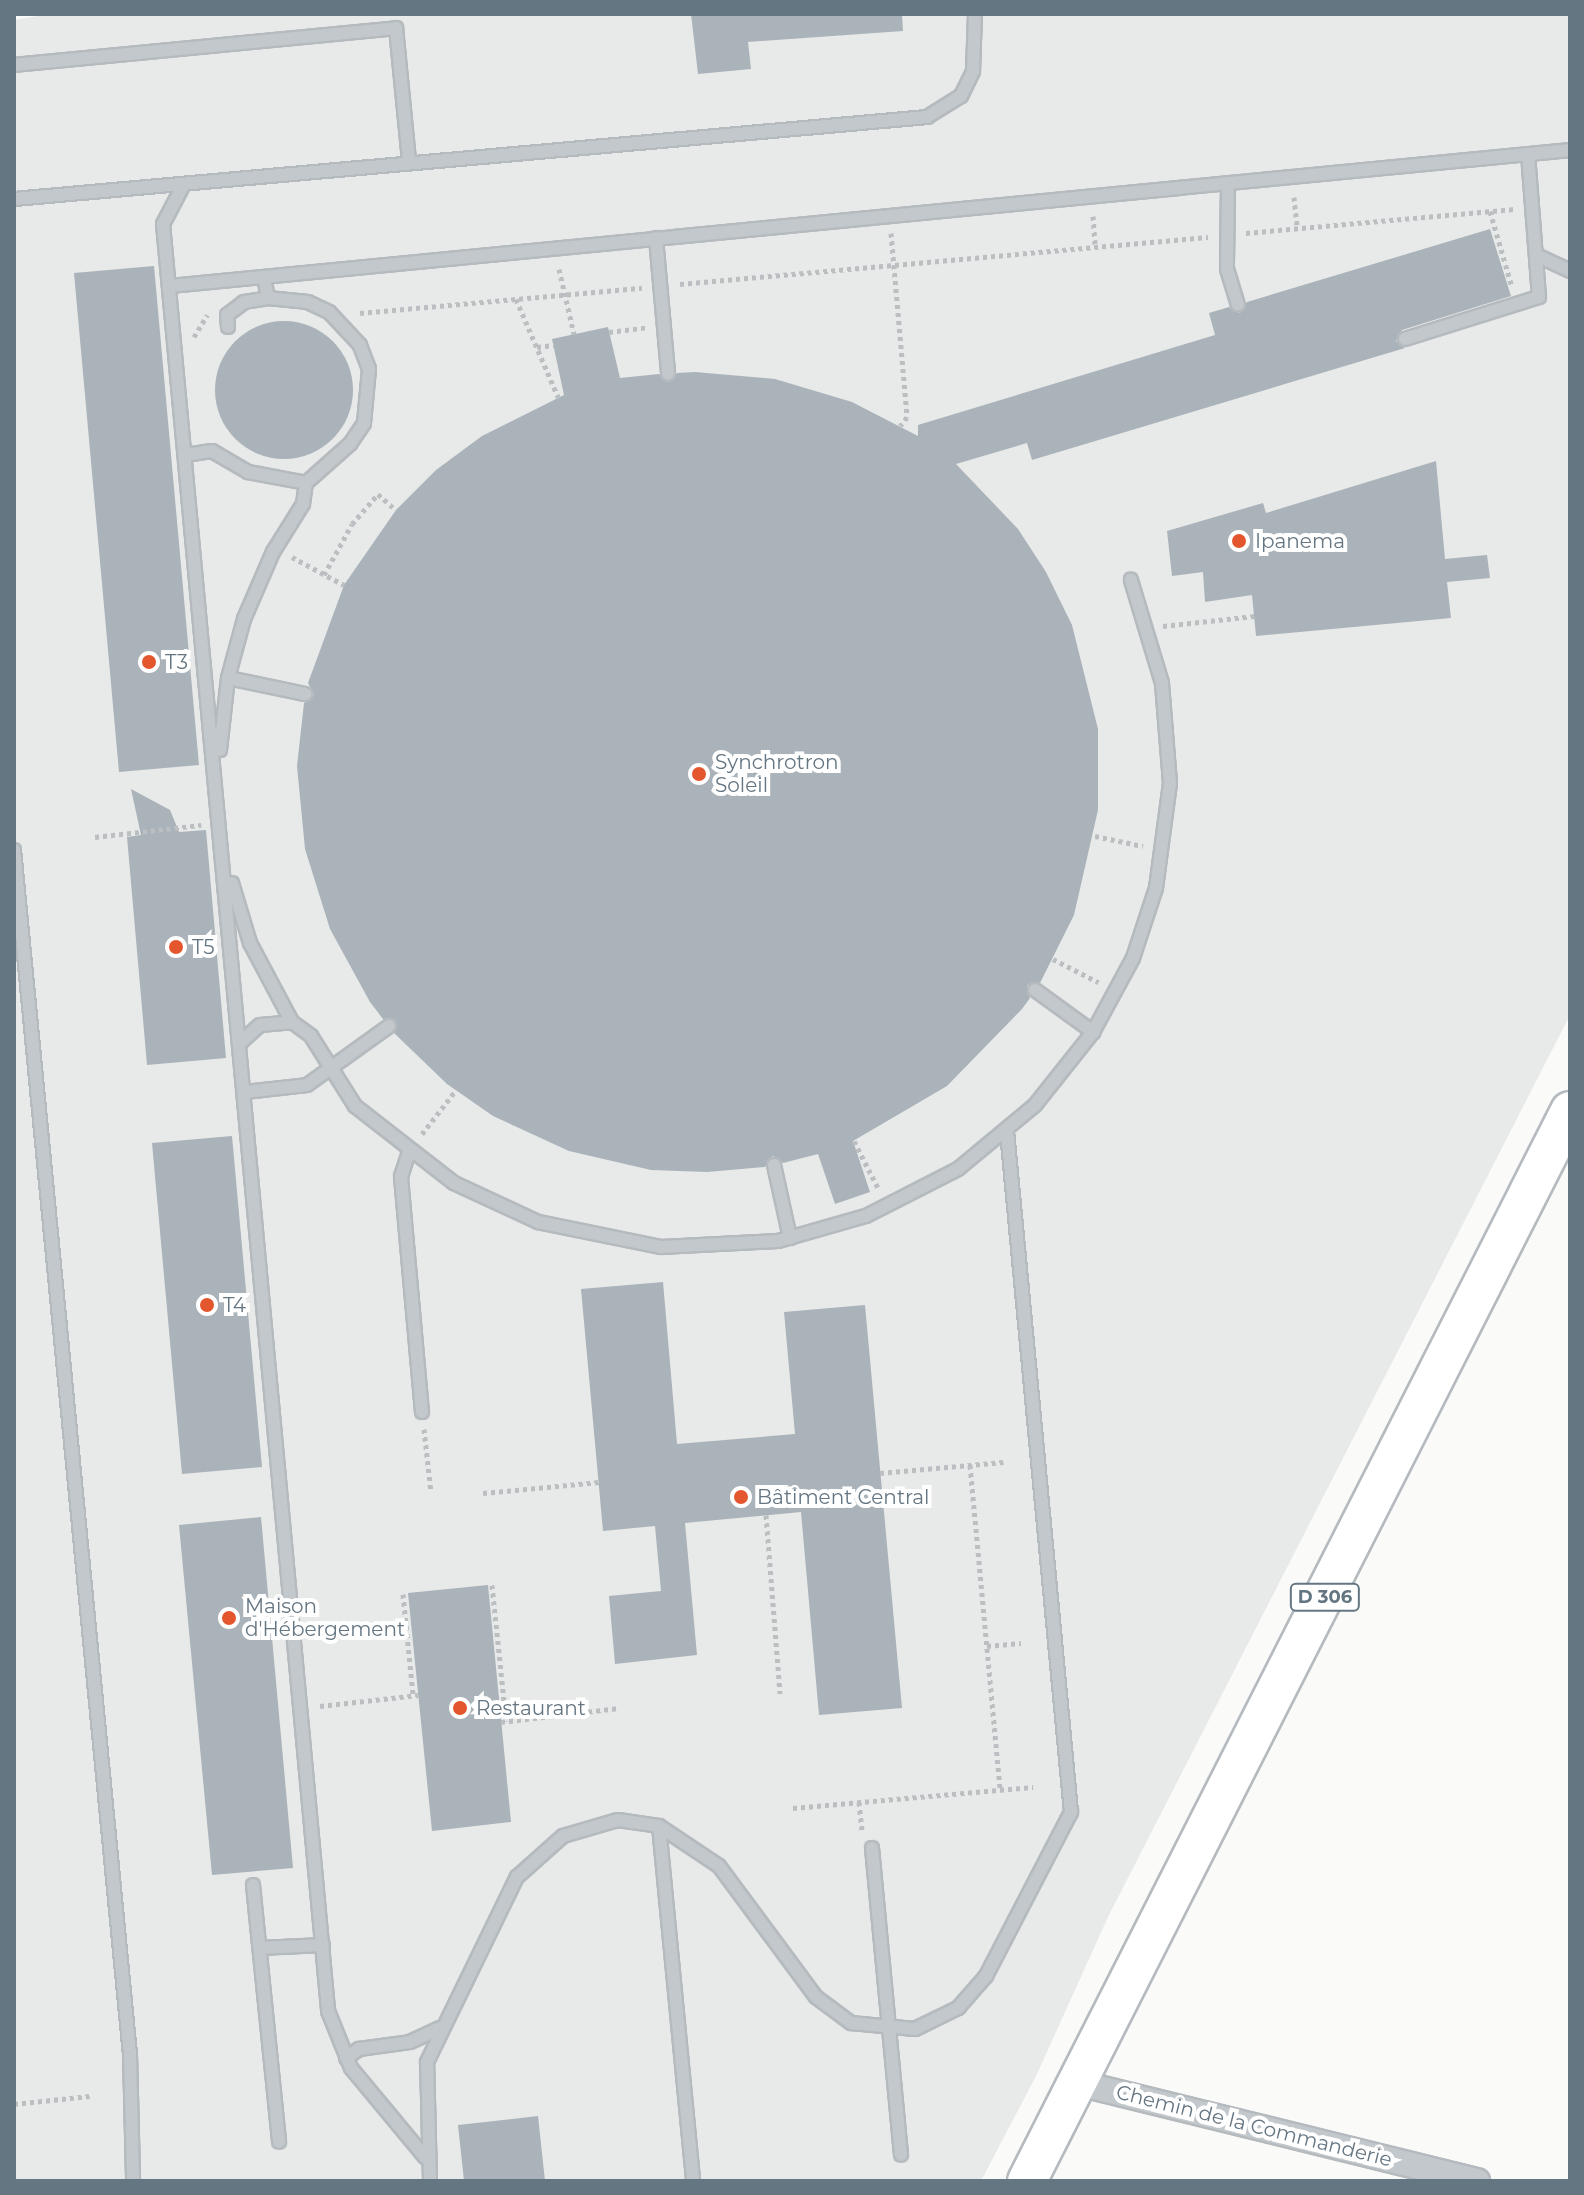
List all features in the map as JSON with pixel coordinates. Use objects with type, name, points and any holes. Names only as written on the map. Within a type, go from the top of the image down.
[{"type":"main road","name":"D 306","points":[[1027,2181],[1570,1111]]},
{"type":"street","name":"Chemin de la Commanderie","points":[[1078,2083],[1477,2181]]},
{"type":"lane","points":[[14,199],[409,161],[927,117],[961,96],[973,71],[975,14]]},
{"type":"lane","points":[[14,65],[396,28],[409,161]]},
{"type":"lane","points":[[170,286],[1570,150]]},
{"type":"lane","points":[[1405,339],[1518,307],[1539,297],[1528,154]]},
{"type":"lane","points":[[1228,183],[1227,269],[1238,304]]},
{"type":"lane","points":[[184,184],[163,224],[221,823],[328,2011],[346,2058],[425,2157]]},
{"type":"lane","points":[[656,238],[668,373]]},
{"type":"lane","points":[[1536,255],[1570,271]]},
{"type":"lane","points":[[264,277],[268,298]]},
{"type":"lane","points":[[228,327],[227,315],[244,302],[268,298],[308,302],[329,312],[360,345],[369,369],[364,423],[343,452],[306,483],[303,504],[275,548],[244,619],[228,678],[219,766],[221,823],[250,943],[292,1022],[311,1036],[355,1106],[409,1152],[499,1207],[581,1234],[699,1248],[790,1238],[887,1207],[958,1169],[1007,1131],[1068,1068],[1116,992],[1145,926],[1164,850],[1169,745],[1147,627],[1131,580]]},
{"type":"lane","points":[[186,455],[212,451],[248,472],[306,483]]},
{"type":"lane","points":[[228,678],[305,694]]},
{"type":"lane","points":[[14,850],[17,917],[130,2054],[133,2181]]},
{"type":"lane","points":[[1035,990],[1093,1032]]},
{"type":"lane","points":[[241,1042],[260,1025],[292,1022]]},
{"type":"lane","points":[[245,1092],[307,1085],[389,1026]]},
{"type":"lane","points":[[430,2181],[425,2157],[431,2116],[427,2062],[440,2028],[525,1869],[563,1836],[618,1820],[659,1826],[719,1866],[816,1997],[851,2023],[915,2029],[941,2019],[986,1976],[1071,1812],[1007,1131]]},
{"type":"lane","points":[[409,1152],[401,1177],[422,1412]]},
{"type":"lane","points":[[774,1165],[790,1238]]},
{"type":"lane","points":[[659,1826],[693,2181]]},
{"type":"lane","points":[[868,1848],[890,2029],[901,2155]]},
{"type":"lane","points":[[253,1885],[279,2142]]},
{"type":"lane","points":[[260,1948],[323,1945]]},
{"type":"lane","points":[[346,2058],[359,2049],[410,2042],[440,2028]]},
{"type":"path","points":[[1293,177],[1297,228]]},
{"type":"path","points":[[1091,196],[1095,247]]},
{"type":"path","points":[[360,313],[1532,207]]},
{"type":"path","points":[[1490,211],[1518,307]]},
{"type":"path","points":[[890,216],[907,417],[900,426]]},
{"type":"path","points":[[557,248],[561,295],[574,334]]},
{"type":"path","points":[[516,299],[558,397]]},
{"type":"path","points":[[609,332],[664,325]]},
{"type":"path","points":[[537,347],[554,345]]},
{"type":"path","points":[[324,575],[352,524],[378,494],[396,510]]},
{"type":"path","points":[[275,548],[344,585]]},
{"type":"path","points":[[1147,627],[1254,616]]},
{"type":"path","points":[[95,837],[221,823]]},
{"type":"path","points":[[1095,836],[1164,850]]},
{"type":"path","points":[[1053,959],[1116,992]]},
{"type":"path","points":[[409,1152],[456,1090]]},
{"type":"path","points":[[854,1141],[887,1207]]},
{"type":"path","points":[[422,1412],[431,1492]]},
{"type":"path","points":[[880,1473],[1004,1462]]},
{"type":"path","points":[[970,1465],[1000,1790]]},
{"type":"path","points":[[483,1493],[599,1482]]},
{"type":"path","points":[[766,1515],[780,1693]]},
{"type":"path","points":[[492,1585],[504,1722],[619,1708]]},
{"type":"path","points":[[299,1709],[416,1695],[403,1594]]},
{"type":"path","points":[[987,1646],[1021,1643]]},
{"type":"path","points":[[793,1808],[1033,1787]]},
{"type":"path","points":[[859,1802],[868,1848]]},
{"type":"path","points":[[14,2104],[90,2096]]},
{"type":"shaded area","points":[[50,14],[1570,14],[1570,1015],[1108,1917],[1037,2074],[981,2181],[14,2181],[14,20]]},
{"type":"building","points":[[691,14],[902,14],[903,31],[748,42],[751,69],[698,74]]},
{"type":"building","name":"Synchrotron Soleil","points":[[1490,229],[1511,296],[1402,330],[1396,341],[1405,348],[1032,460],[1027,443],[956,464],[1018,529],[1046,572],[1072,625],[1098,729],[1098,810],[1074,915],[1040,983],[1027,985],[1030,998],[1022,1009],[947,1086],[853,1141],[870,1192],[835,1204],[818,1154],[783,1163],[773,1156],[765,1167],[707,1172],[651,1170],[569,1151],[493,1116],[447,1084],[394,1033],[396,1020],[383,1019],[370,1002],[330,929],[305,849],[297,766],[304,703],[314,695],[308,683],[344,585],[396,510],[436,470],[482,436],[564,395],[552,339],[608,327],[620,378],[659,374],[668,382],[677,373],[695,372],[775,379],[852,402],[918,436],[918,425],[1215,335],[1209,313],[1229,307],[1240,313],[1247,302]]},
{"type":"building","points":[[154,266],[199,765],[119,772],[74,273]]},
{"type":"building","points":[[284,321],[311,326],[333,341],[348,363],[353,390],[348,417],[333,439],[311,454],[284,459],[257,454],[235,439],[220,417],[215,390],[220,363],[235,341],[257,326]]},
{"type":"building","name":"Ipanema","points":[[1436,461],[1445,559],[1487,555],[1490,578],[1447,582],[1451,618],[1256,636],[1252,595],[1205,602],[1203,572],[1172,576],[1167,531],[1263,503],[1266,513]]},
{"type":"building","name":"T5","points":[[131,789],[170,810],[179,832],[206,830],[226,1058],[147,1065],[127,837],[141,835]]},
{"type":"building","name":"T4","points":[[232,1136],[262,1467],[182,1474],[152,1143]]},
{"type":"building","name":"Bâtiment Central","points":[[663,1282],[677,1444],[795,1434],[784,1312],[865,1305],[902,1708],[819,1715],[801,1512],[685,1523],[697,1655],[615,1664],[609,1596],[661,1591],[655,1526],[603,1531],[581,1289]]},
{"type":"building","name":"Maison d'Hébergement","points":[[261,1517],[293,1868],[212,1875],[179,1525]]},
{"type":"building","name":"Restaurant","points":[[488,1585],[511,1822],[432,1831],[408,1593]]},
{"type":"building","points":[[538,2116],[545,2181],[464,2181],[458,2125]]},
{"type":"place","name":"Ipanema","points":[[1239,541]]},
{"type":"place","name":"T3","points":[[149,662]]},
{"type":"place","name":"Synchrotron Soleil","points":[[699,774]]},
{"type":"place","name":"T5","points":[[176,947]]},
{"type":"place","name":"T4","points":[[207,1305]]},
{"type":"place","name":"Bâtiment Central","points":[[741,1497]]},
{"type":"place","name":"Maison d'Hébergement","points":[[229,1618]]},
{"type":"place","name":"Restaurant","points":[[460,1708]]}]
